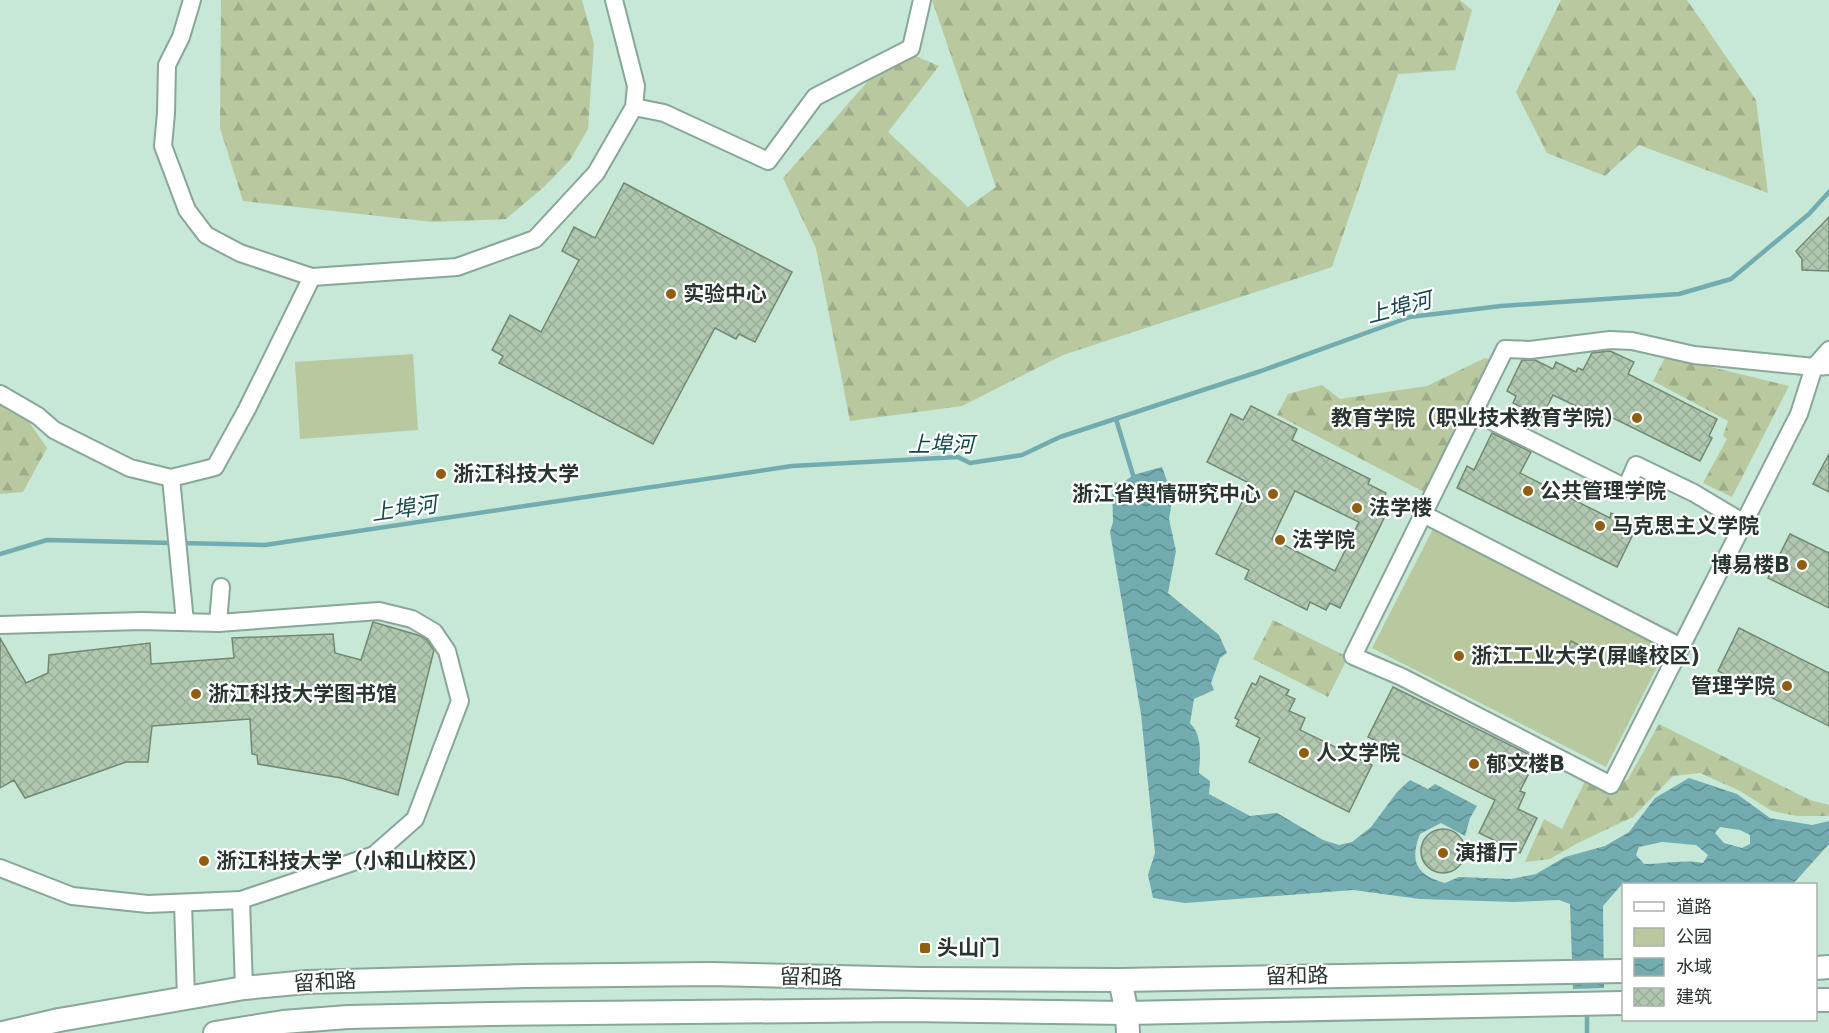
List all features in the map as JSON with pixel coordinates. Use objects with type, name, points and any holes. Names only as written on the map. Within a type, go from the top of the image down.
[{"type":"main road","name":"留和路","points":[[3,1033],[59,1020],[244,988],[307,982],[559,975],[711,974],[920,979],[1120,980],[1622,971]]},
{"type":"main road","points":[[1120,980],[1128,1023]]},
{"type":"main road","name":"留和路","points":[[215,1033],[283,1027],[348,1017],[620,1011],[904,1010],[1128,1023],[1622,1003]]},
{"type":"street","points":[[192,0],[181,37],[167,65],[163,146],[187,210],[206,235],[240,253],[312,277],[458,267],[535,239],[596,173],[634,106],[636,86],[614,0]]},
{"type":"street","points":[[634,106],[664,113],[768,161],[815,97],[910,48],[922,0]]},
{"type":"street","points":[[0,394],[38,416],[54,430],[130,468],[171,478],[215,467],[247,409],[312,277]]},
{"type":"street","points":[[1822,367],[1694,355],[1632,341],[1610,340],[1530,350],[1504,350],[1353,656],[1402,677],[1611,785],[1799,414],[1822,367],[1829,350]]},
{"type":"street","points":[[1474,412],[1626,488],[1636,465],[1694,493],[1744,523]]},
{"type":"street","points":[[171,478],[185,622]]},
{"type":"street","points":[[1423,514],[1681,647]]},
{"type":"street","points":[[218,623],[221,587]]},
{"type":"street","points":[[0,625],[141,621],[218,623],[379,611],[412,619],[434,632],[447,651],[460,701],[415,819],[374,855],[241,900],[183,903],[148,904],[72,896],[0,868]]},
{"type":"street","points":[[241,900],[244,988]]},
{"type":"street","points":[[183,903],[186,998]]},
{"type":"green space","points":[[221,0],[582,0],[594,44],[588,129],[570,160],[544,187],[506,219],[433,222],[243,201],[220,128]]},
{"type":"green space","points":[[932,0],[1460,0],[1472,10],[1455,70],[1398,74],[1332,267],[1063,355],[962,406],[850,421],[816,248],[783,178],[897,48],[939,66],[888,132],[968,207],[996,187]]},
{"type":"green space","points":[[1561,0],[1687,0],[1756,100],[1768,193],[1639,145],[1605,176],[1547,153],[1516,92]]},
{"type":"green space","points":[[413,354],[418,430],[300,439],[295,362]]},
{"type":"green space","points":[[1666,356],[1789,386],[1732,497],[1703,483],[1727,439],[1723,436],[1728,421],[1653,381]]},
{"type":"green space","points":[[1485,358],[1494,361],[1464,422],[1424,492],[1277,415],[1288,394],[1322,385],[1340,399],[1427,386]]},
{"type":"green space","points":[[0,401],[23,413],[47,448],[23,492],[0,494]]},
{"type":"green space","points":[[1435,525],[1669,644],[1606,767],[1372,648]]},
{"type":"green space","points":[[1273,620],[1348,657],[1328,697],[1253,659]]},
{"type":"green space","points":[[1659,724],[1810,800],[1829,805],[1829,816],[1797,816],[1772,811],[1740,791],[1700,773],[1673,776],[1633,817],[1550,859],[1525,862],[1544,819],[1562,829],[1587,777],[1611,790],[1628,779]]},
{"type":"water","points":[[1162,467],[1167,481],[1174,490],[1169,519],[1176,551],[1168,593],[1219,635],[1227,653],[1220,658],[1211,683],[1214,690],[1194,699],[1190,723],[1199,740],[1199,773],[1210,781],[1209,794],[1250,816],[1277,813],[1323,840],[1339,845],[1352,842],[1371,827],[1397,792],[1410,780],[1428,789],[1435,784],[1477,806],[1470,818],[1465,836],[1441,823],[1420,834],[1415,852],[1418,866],[1422,871],[1435,880],[1445,883],[1459,877],[1511,879],[1536,874],[1565,857],[1605,846],[1629,832],[1655,798],[1689,778],[1737,794],[1770,818],[1812,825],[1829,821],[1829,844],[1794,883],[1622,883],[1603,906],[1604,988],[1573,989],[1570,904],[1559,900],[1514,902],[1420,899],[1353,890],[1185,903],[1153,898],[1148,875],[1155,853],[1141,714],[1110,532],[1113,522],[1112,483],[1124,482],[1133,475]],"holes":[[[1720,827],[1740,830],[1750,835],[1750,844],[1742,848],[1724,843],[1715,833]],[[1662,842],[1696,845],[1708,855],[1703,863],[1644,864],[1636,855],[1639,847]]]},
{"type":"building","name":"实验中心","points":[[624,183],[792,272],[755,342],[739,334],[736,339],[715,328],[653,444],[499,363],[503,356],[492,350],[510,315],[541,332],[579,260],[562,251],[574,227],[595,238]]},
{"type":"building","points":[[1829,217],[1829,271],[1802,270],[1802,259],[1796,251]]},
{"type":"building","points":[[1610,351],[1634,362],[1628,374],[1717,419],[1709,436],[1712,438],[1700,461],[1609,416],[1607,421],[1553,395],[1542,417],[1513,403],[1516,396],[1507,391],[1522,360],[1535,360],[1553,369],[1556,362],[1576,372],[1578,368],[1583,370],[1592,353]]},
{"type":"building","name":"法学楼","points":[[1251,406],[1297,429],[1292,440],[1370,479],[1368,484],[1386,493],[1380,506],[1388,510],[1340,608],[1330,603],[1326,610],[1310,602],[1307,610],[1245,579],[1249,570],[1216,554],[1251,484],[1207,462],[1231,414],[1243,420]],"holes":[[[1295,491],[1359,522],[1335,571],[1272,539]]]},
{"type":"building","points":[[1492,433],[1531,452],[1520,473],[1610,518],[1611,513],[1637,526],[1617,567],[1457,488],[1467,466],[1474,470]]},
{"type":"building","points":[[1829,454],[1829,492],[1813,484]]},
{"type":"building","name":"博易楼B","points":[[1790,534],[1829,553],[1829,608],[1768,578]]},
{"type":"building","points":[[373,622],[421,636],[434,650],[398,795],[341,778],[258,764],[257,755],[252,754],[250,719],[152,726],[148,762],[126,762],[25,798],[14,780],[0,788],[0,638],[26,683],[48,673],[49,655],[150,643],[151,664],[234,658],[232,638],[333,634],[335,653],[361,660]]},
{"type":"building","points":[[1739,628],[1829,673],[1829,726],[1718,671]]},
{"type":"building","points":[[1571,641],[1592,652],[1585,665],[1564,654]]},
{"type":"building","points":[[1260,676],[1289,690],[1286,695],[1295,699],[1289,711],[1305,718],[1300,730],[1372,765],[1349,812],[1249,762],[1260,738],[1236,726],[1239,720],[1235,718],[1252,683],[1256,685]]},
{"type":"building","name":"郁文楼B","points":[[1393,687],[1530,755],[1522,772],[1528,775],[1520,791],[1525,793],[1518,809],[1537,818],[1520,853],[1479,833],[1495,800],[1368,737]]},
{"type":"building","name":"演播厅","points":[[1443,829],[1458,836],[1465,851],[1458,866],[1443,873],[1428,866],[1421,851],[1428,836]]},
{"type":"waterway","name":"上埠河","points":[[181,543],[265,545],[792,466],[958,457],[970,463],[1022,455],[1060,437],[1261,371],[1410,317],[1501,306],[1679,294],[1731,279],[1809,214],[1829,192]]},
{"type":"waterway","points":[[1116,419],[1133,475]]},
{"type":"waterway","name":"上埠河","points":[[0,554],[47,540],[172,543]]},
{"type":"waterway","points":[[1587,1017],[1587,1033]]},
{"type":"place","name":"实验中心","points":[[671,294]]},
{"type":"place","name":"教育学院（职业技术教育学院）","points":[[1637,418]]},
{"type":"place","name":"浙江科技大学","points":[[441,474]]},
{"type":"place","name":"公共管理学院","points":[[1528,491]]},
{"type":"place","name":"浙江省舆情研究中心","points":[[1273,494]]},
{"type":"place","name":"法学楼","points":[[1357,508]]},
{"type":"place","name":"马克思主义学院","points":[[1600,526]]},
{"type":"place","name":"法学院","points":[[1280,540]]},
{"type":"place","name":"博易楼B","points":[[1802,565]]},
{"type":"place","name":"浙江工业大学(屏峰校区)","points":[[1459,656]]},
{"type":"place","name":"管理学院","points":[[1787,686]]},
{"type":"place","name":"浙江科技大学图书馆","points":[[196,694]]},
{"type":"place","name":"人文学院","points":[[1304,753]]},
{"type":"place","name":"郁文楼B","points":[[1474,764]]},
{"type":"place","name":"演播厅","points":[[1443,853]]},
{"type":"place","name":"浙江科技大学（小和山校区）","points":[[204,861]]},
{"type":"place","name":"头山门","points":[[925,948]]}]
